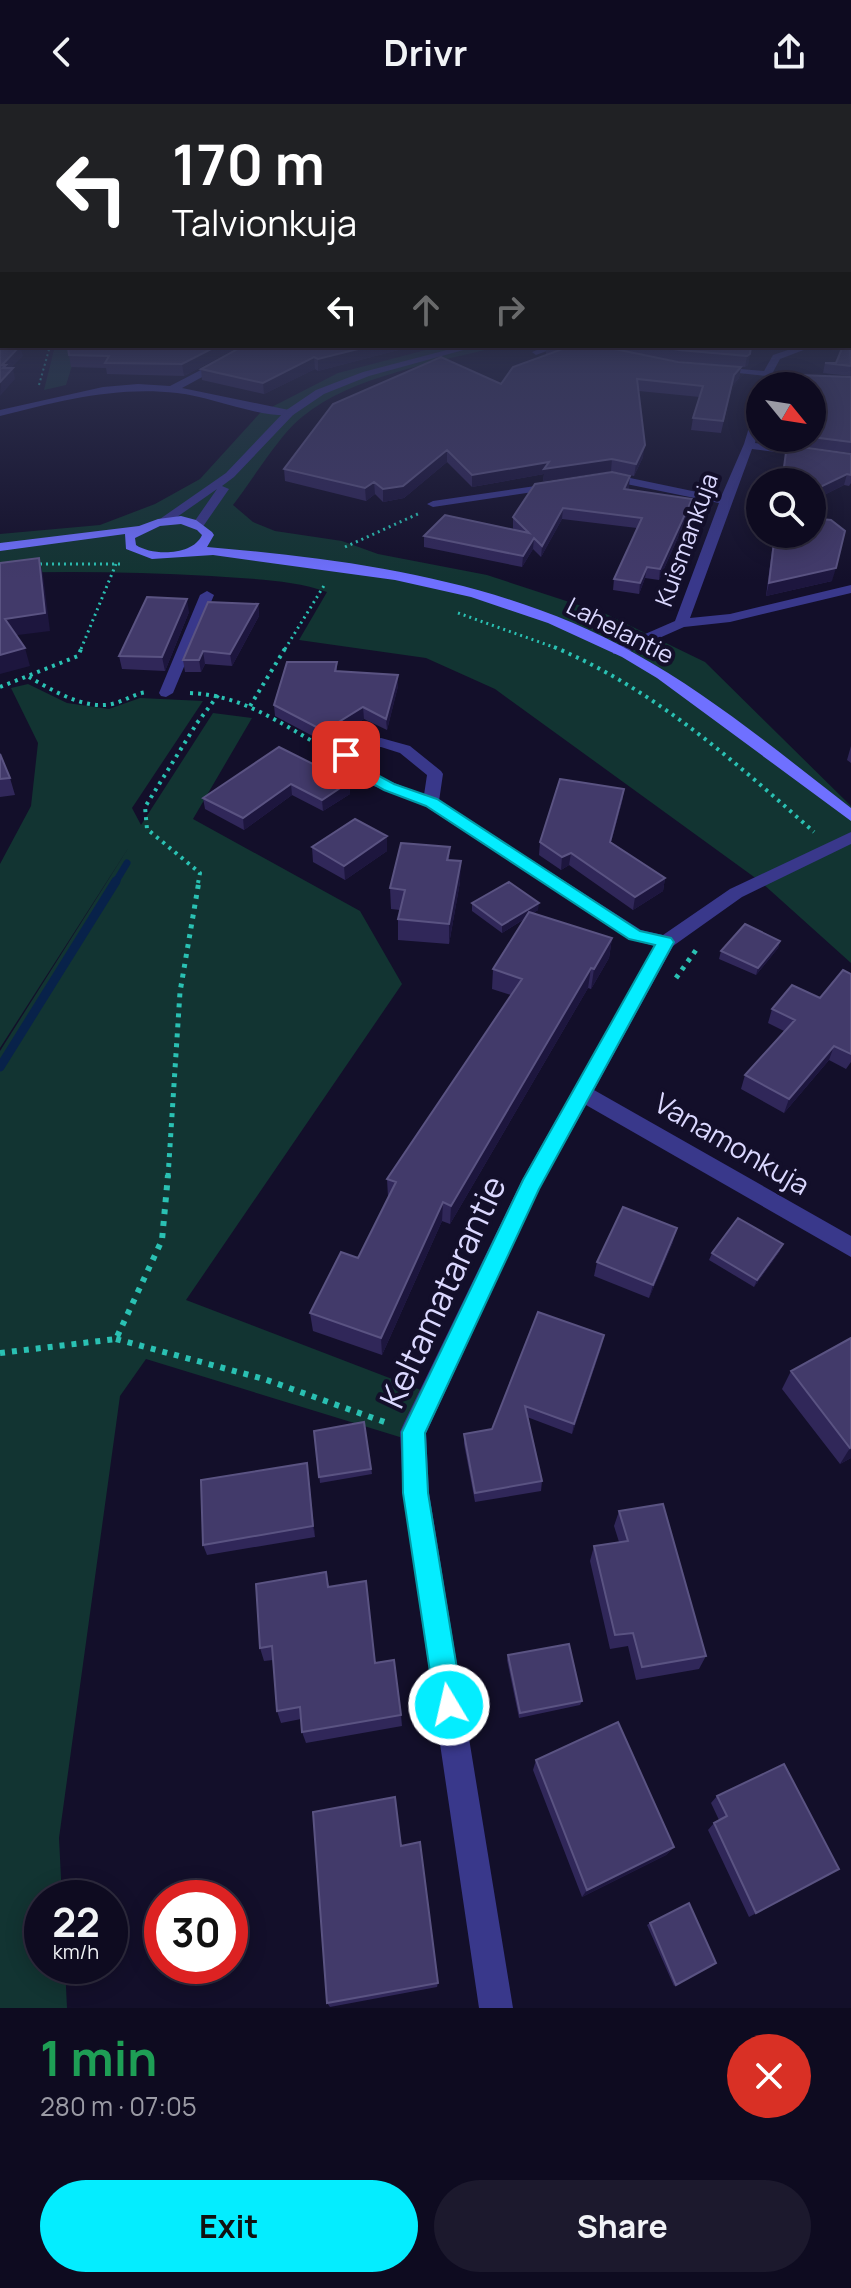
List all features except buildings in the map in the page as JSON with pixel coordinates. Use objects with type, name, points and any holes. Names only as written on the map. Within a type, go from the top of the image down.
[{"type":"main road","points":[[0,549],[138,529],[163,521],[198,525],[208,535],[204,544],[192,551]]},
{"type":"main road","points":[[0,549],[130,546],[129,537],[138,529]]},
{"type":"main road","name":"Lahelantie","points":[[208,535],[332,565]]},
{"type":"main road","name":"Lahelantie","points":[[130,546],[155,556],[192,551],[332,565],[414,578],[497,600],[567,626],[661,674],[851,816]]},
{"type":"street","points":[[0,413],[44,402]]},
{"type":"street","points":[[231,402],[289,413]]},
{"type":"street","points":[[198,525],[230,475],[289,413],[308,402]]},
{"type":"street","name":"Kuismankuja","points":[[618,651],[681,623],[746,448]]},
{"type":"street","points":[[800,452],[851,459]]},
{"type":"street","points":[[163,521],[230,475]]},
{"type":"street","points":[[596,480],[611,477],[725,501]]},
{"type":"street","points":[[433,504],[566,484]]},
{"type":"street","points":[[681,623],[730,618],[851,589]]},
{"type":"street","points":[[166,693],[207,595]]},
{"type":"street","points":[[431,803],[435,774],[422,758],[389,742],[357,745],[346,755],[351,766],[389,787],[431,803],[635,935],[666,942]]},
{"type":"street","name":"Keltamatarantie","points":[[496,2008],[416,1493],[413,1432],[530,1186],[666,942],[736,893],[840,842]]},
{"type":"street","name":"Vanamonkuja","points":[[583,1093],[851,1247]]},
{"type":"path","points":[[341,549],[433,504]]},
{"type":"path","points":[[29,564],[131,565]]},
{"type":"path","points":[[0,687],[78,656],[116,564]]},
{"type":"path","points":[[250,706],[327,581],[315,579]]},
{"type":"path","points":[[446,609],[540,641],[631,686],[840,842]]},
{"type":"path","points":[[29,677],[76,700],[111,704],[136,692],[219,694],[250,706],[318,747],[346,755]]},
{"type":"path","points":[[116,1339],[162,1240],[173,1126],[180,992],[200,873],[147,829],[145,807],[197,723],[219,694]]},
{"type":"path","points":[[668,989],[699,946]]},
{"type":"path","points":[[0,1353],[116,1339],[264,1379],[413,1432]]},
{"type":"green space","points":[[282,402],[325,402],[302,417],[285,434],[233,505],[253,522],[275,531],[342,541],[378,554],[487,575],[606,614],[705,662],[851,806],[851,963],[761,882],[495,689],[426,658],[299,640],[327,592],[284,582],[211,576],[106,572],[0,573],[0,534],[100,525],[155,504],[200,479],[260,413]]},
{"type":"green space","points":[[28,684],[67,703],[109,709],[140,698],[203,701],[132,808],[141,825],[213,713],[252,718],[193,819],[360,911],[402,984],[186,1300],[426,1392],[403,1438],[146,1359],[120,1396],[59,1838],[61,1880],[24,1880],[24,1984],[66,1984],[67,2008],[0,2008],[0,1051],[129,847],[0,1048],[0,864],[31,806],[38,743],[11,688]]},
{"type":"waterway","points":[[115,883],[127,863]]},
{"type":"waterway","points":[[0,1067],[116,881]]},
{"type":"route","points":[[346,755],[351,766],[389,787],[431,803],[635,935],[666,942],[530,1186],[413,1432],[416,1493],[449,1705]]}]
